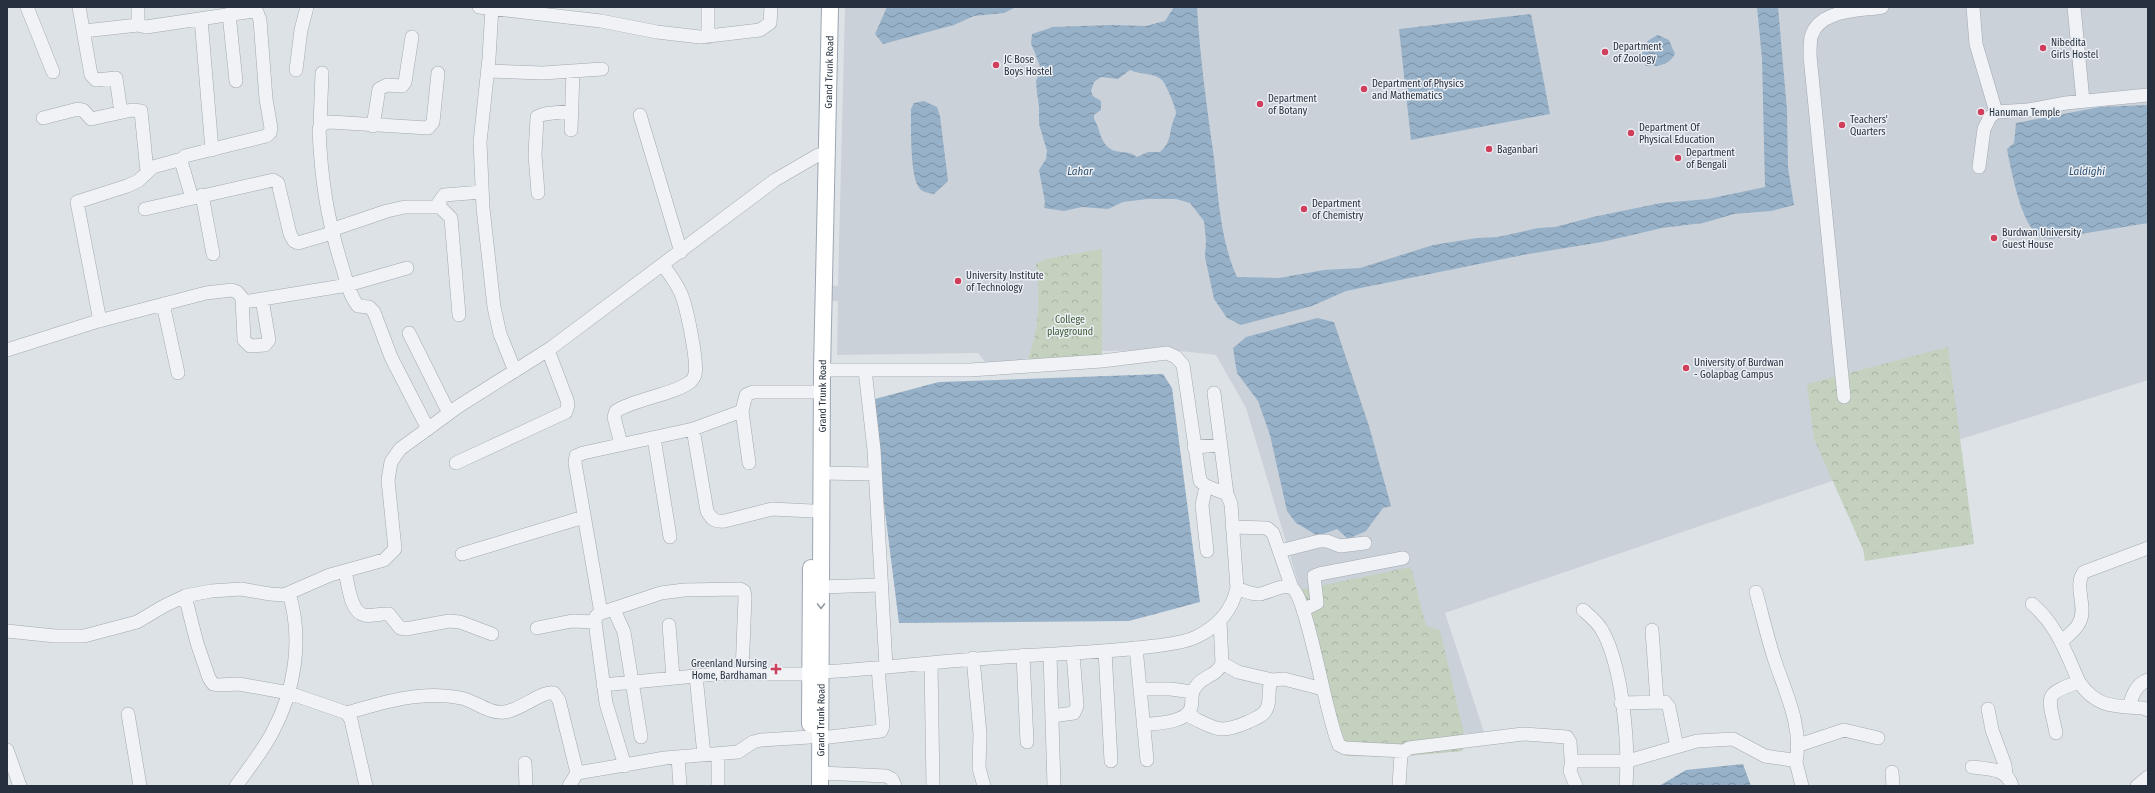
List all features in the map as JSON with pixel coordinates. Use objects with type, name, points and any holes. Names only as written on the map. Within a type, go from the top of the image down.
[{"type":"main road","name":"Grand Trunk Road","points":[[816,673],[822,587],[823,154],[820,7]]},
{"type":"main road","name":"Grand Trunk Road","points":[[810,786],[815,738],[816,709],[812,511],[814,392],[830,7]]},
{"type":"main road","name":"Grand Trunk Road","points":[[815,738],[820,780]]},
{"type":"street","points":[[27,7],[53,72]]},
{"type":"street","points":[[79,7],[93,79],[116,78],[121,112]]},
{"type":"street","points":[[138,7],[138,25]]},
{"type":"street","points":[[296,70],[301,30],[307,7]]},
{"type":"street","points":[[708,7],[708,37]]},
{"type":"street","points":[[515,371],[500,334],[494,307],[482,192],[480,142],[488,71],[488,8],[586,19],[657,32],[708,37],[760,30],[770,23],[771,7]]},
{"type":"street","points":[[1844,398],[1810,50],[1812,37],[1823,20],[1832,15],[1882,7]]},
{"type":"street","points":[[1973,7],[1976,44],[1996,112]]},
{"type":"street","points":[[2074,7],[2083,101]]},
{"type":"street","points":[[84,31],[138,25],[146,27],[230,14],[257,12],[266,99],[271,128],[270,133],[266,136],[185,156],[182,159],[161,164],[127,186],[77,202],[100,321]]},
{"type":"street","points":[[230,14],[236,81]]},
{"type":"street","points":[[201,19],[212,150]]},
{"type":"street","points":[[373,126],[379,89],[387,85],[402,86],[405,82],[412,37]]},
{"type":"street","points":[[488,71],[536,74],[602,70]]},
{"type":"street","points":[[322,72],[319,129],[320,167],[323,192],[332,231],[348,285],[358,306],[369,307],[374,312],[391,356],[428,429]]},
{"type":"street","points":[[570,130],[573,72]]},
{"type":"street","points":[[320,125],[330,122],[414,128],[431,126],[438,73]]},
{"type":"street","points":[[1979,167],[1984,129],[1990,117],[1996,112],[2028,110],[2083,101],[2148,95]]},
{"type":"street","points":[[43,118],[78,109],[83,110],[91,119],[138,109],[142,113],[147,172]]},
{"type":"street","points":[[538,193],[535,155],[537,117],[540,115],[571,111]]},
{"type":"street","points":[[640,115],[681,252]]},
{"type":"street","points":[[7,631],[55,636],[84,636],[137,622],[164,606],[185,596],[211,591],[241,589],[279,596],[345,571],[384,560],[395,549],[388,480],[390,462],[400,449],[449,413],[548,350],[681,252],[775,180],[823,154]]},
{"type":"street","points":[[182,159],[197,197],[214,254]]},
{"type":"street","points":[[146,209],[273,180],[278,183],[290,234],[294,241],[298,243],[387,211],[405,208],[440,207]]},
{"type":"street","points":[[459,315],[451,218],[440,207],[439,202],[444,195],[482,192]]},
{"type":"street","points":[[621,444],[614,417],[616,410],[625,405],[681,387],[690,382],[695,376],[695,362],[685,306],[679,289],[663,265]]},
{"type":"street","points":[[7,350],[100,321],[206,293],[232,290],[237,292],[242,298],[250,301],[348,285],[407,268]]},
{"type":"street","points":[[242,298],[244,340],[246,344],[256,347],[265,345],[269,340],[262,299]]},
{"type":"street","points":[[163,304],[178,373]]},
{"type":"street","points":[[409,333],[449,413]]},
{"type":"street","points":[[456,463],[566,412],[568,405],[567,400],[548,350]]},
{"type":"street","points":[[822,370],[970,370],[1102,361],[1167,353],[1176,357],[1183,365],[1200,481],[1206,486],[1227,494]]},
{"type":"street","points":[[577,773],[586,770],[625,766],[678,757],[738,752],[753,742],[762,740],[815,738],[881,731],[883,726],[880,585],[874,450],[865,370]]},
{"type":"street","points":[[749,463],[742,411],[746,395],[753,392],[814,392]]},
{"type":"street","points":[[603,685],[696,676],[742,673],[816,673],[882,668],[974,658],[1105,651],[1136,648],[1195,638],[1212,629],[1226,614],[1234,599],[1237,588],[1231,504],[1227,494],[1214,393]]},
{"type":"street","points":[[625,766],[611,723],[603,685],[598,617],[575,463],[576,456],[621,444],[693,429],[742,411]]},
{"type":"street","points":[[693,429],[707,511],[711,519],[717,522],[725,521],[772,509],[812,511]]},
{"type":"street","points":[[654,438],[670,537]]},
{"type":"street","points":[[1194,447],[1221,445]]},
{"type":"street","points":[[822,473],[874,474]]},
{"type":"street","points":[[1206,486],[1202,505],[1207,551]]},
{"type":"street","points":[[462,554],[584,517]]},
{"type":"street","points":[[1232,527],[1267,528],[1273,533],[1292,588],[1297,594],[1303,610],[1339,745],[1345,748],[1404,751]]},
{"type":"street","points":[[1280,551],[1319,541],[1327,541],[1340,546],[1365,543]]},
{"type":"street","points":[[2062,641],[2079,624],[2081,619],[2082,596],[2079,581],[2084,572],[2148,550]]},
{"type":"street","points":[[1303,610],[1317,603],[1314,576],[1402,558]]},
{"type":"street","points":[[345,571],[354,606],[359,613],[365,616],[379,613],[389,614],[400,628],[406,629],[449,621],[460,622],[492,634]]},
{"type":"street","points":[[822,587],[880,585]]},
{"type":"street","points":[[1237,588],[1253,594],[1260,594],[1287,587],[1292,588]]},
{"type":"street","points":[[537,628],[562,622],[598,617],[661,593],[684,590],[740,589],[744,591],[745,597],[742,673]]},
{"type":"street","points":[[1756,592],[1774,659],[1794,718],[1799,745],[1796,762],[1802,786]]},
{"type":"street","points":[[236,786],[272,735],[289,693],[296,632],[295,613],[289,593]]},
{"type":"street","points":[[185,596],[196,643],[209,678],[213,684],[239,684],[289,693],[347,713],[397,700],[437,696],[461,698],[494,712],[504,712],[528,704],[546,693],[554,693],[561,707],[577,773],[570,786]]},
{"type":"street","points":[[2032,604],[2045,614],[2062,641],[2079,682],[2084,690],[2104,705],[2143,708],[2148,710]]},
{"type":"street","points":[[614,610],[624,632],[642,737]]},
{"type":"street","points":[[1583,610],[1597,622],[1607,640],[1617,674],[1628,761],[1626,786]]},
{"type":"street","points":[[1143,725],[1181,718],[1187,715],[1191,708],[1192,692],[1198,684],[1220,670],[1222,664],[1220,621]]},
{"type":"street","points":[[669,625],[673,678]]},
{"type":"street","points":[[1652,630],[1657,701]]},
{"type":"street","points":[[1136,648],[1147,760]]},
{"type":"street","points":[[1105,651],[1111,761]]},
{"type":"street","points":[[1052,716],[1074,712],[1077,706],[1073,653]]},
{"type":"street","points":[[1050,654],[1054,786]]},
{"type":"street","points":[[1023,655],[1026,742]]},
{"type":"street","points":[[974,658],[980,734],[979,768],[984,786]]},
{"type":"street","points":[[931,663],[933,786]]},
{"type":"street","points":[[1222,664],[1238,672],[1272,680],[1284,679],[1323,689]]},
{"type":"street","points":[[696,676],[704,755]]},
{"type":"street","points":[[1187,715],[1217,729],[1224,730],[1234,728],[1259,717],[1266,711],[1269,704],[1268,686],[1272,680]]},
{"type":"street","points":[[2129,707],[2137,688],[2142,682],[2148,680]]},
{"type":"street","points":[[2056,733],[2050,702],[2051,696],[2056,690],[2079,682]]},
{"type":"street","points":[[1140,689],[1171,689],[1192,692]]},
{"type":"street","points":[[1621,703],[1665,702],[1669,707],[1677,747]]},
{"type":"street","points":[[1988,709],[1992,730],[2005,764],[2009,781]]},
{"type":"street","points":[[347,713],[351,720],[366,786]]},
{"type":"street","points":[[128,714],[140,786]]},
{"type":"street","points":[[1799,745],[1844,730],[1878,738]]},
{"type":"street","points":[[1399,786],[1401,754],[1409,748],[1533,734],[1567,737],[1570,742],[1572,760],[1570,771],[1576,786]]},
{"type":"street","points":[[1572,760],[1628,761],[1697,741],[1733,739],[1765,756],[1792,760],[1796,762]]},
{"type":"street","points":[[7,750],[20,786]]},
{"type":"street","points":[[718,754],[718,786]]},
{"type":"street","points":[[678,757],[680,786]]},
{"type":"street","points":[[526,763],[526,786]]},
{"type":"street","points":[[1972,767],[2000,771],[2009,781]]},
{"type":"street","points":[[1892,772],[1892,786]]},
{"type":"street","points":[[820,780],[848,780],[886,776],[892,779],[895,786]]},
{"type":"street","points":[[2137,786],[2148,777]]},
{"type":"shaded area","name":"University of Burdwan - Golapbag Campus","points":[[845,7],[2148,7],[2148,380],[1879,465],[1445,613],[1484,732],[1346,743],[1246,408],[1216,355],[1172,350],[1030,352],[1028,358],[1006,367],[985,362],[978,353],[837,355],[838,301],[828,301],[828,285],[838,286]]},
{"type":"green space","name":"College playground","points":[[1102,249],[1102,361],[1029,361],[1028,358],[1035,335],[1038,312],[1036,264],[1046,259]]},
{"type":"green space","points":[[1948,347],[1974,544],[1865,561],[1863,549],[1814,439],[1807,384]]},
{"type":"green space","points":[[1411,567],[1426,626],[1440,630],[1466,742],[1462,751],[1398,757],[1345,756],[1326,707],[1295,591]]},
{"type":"water","points":[[887,7],[1016,7],[1004,13],[974,16],[954,25],[883,44],[875,34]]},
{"type":"water","name":"Lahar","points":[[1174,7],[1197,7],[1206,102],[1221,219],[1227,249],[1237,277],[1279,278],[1324,270],[1360,268],[1433,245],[1477,238],[1498,237],[1538,228],[1555,227],[1593,217],[1661,203],[1708,199],[1765,187],[1762,59],[1757,7],[1778,7],[1787,110],[1788,168],[1794,205],[1771,211],[1734,214],[1703,223],[1662,228],[1602,242],[1523,255],[1346,291],[1312,306],[1241,325],[1227,318],[1214,299],[1205,257],[1206,240],[1204,221],[1190,203],[1176,199],[1147,199],[1123,202],[1108,209],[1082,207],[1064,211],[1044,208],[1045,202],[1039,170],[1046,159],[1047,151],[1039,124],[1039,106],[1036,81],[1041,69],[1031,43],[1032,34],[1053,27],[1112,25],[1146,26],[1165,21]],"holes":[[[1130,70],[1155,76],[1162,80],[1166,86],[1176,113],[1168,141],[1164,148],[1160,152],[1148,152],[1137,157],[1130,153],[1115,151],[1105,144],[1094,119],[1094,115],[1101,110],[1101,101],[1093,96],[1091,91],[1094,82],[1101,77],[1118,79]]]},
{"type":"water","points":[[1531,14],[1550,114],[1411,140],[1399,29]]},
{"type":"water","points":[[1658,35],[1669,40],[1675,54],[1670,61],[1666,63],[1655,66],[1646,66],[1642,56],[1643,48],[1648,41]]},
{"type":"water","points":[[924,101],[937,107],[940,116],[948,181],[934,194],[925,192],[919,188],[915,180],[912,160],[911,109],[914,103]]},
{"type":"water","name":"Laldighi","points":[[2148,105],[2148,223],[2050,239],[2038,235],[2032,229],[2022,208],[2014,182],[2007,149],[2014,143],[2016,123],[2100,107]]},
{"type":"water","points":[[1317,318],[1334,322],[1369,426],[1391,506],[1383,508],[1366,531],[1348,539],[1337,529],[1318,536],[1296,523],[1287,511],[1270,435],[1258,401],[1237,373],[1233,348],[1246,337]]},
{"type":"water","points":[[1163,374],[1172,388],[1200,602],[1129,621],[899,623],[871,400],[939,382]]},
{"type":"water","points":[[1743,764],[1751,786],[1659,786],[1686,770]]},
{"type":"place","name":"Nibedita Girls Hostel","points":[[2043,48]]},
{"type":"place","name":"Department of Zoology","points":[[1605,52]]},
{"type":"place","name":"JC Bose Boys Hostel","points":[[996,65]]},
{"type":"place","name":"Department of Physics and Mathematics","points":[[1364,89]]},
{"type":"place","name":"Department of Botany","points":[[1260,104]]},
{"type":"place","name":"Hanuman Temple","points":[[1981,112]]},
{"type":"place","name":"Teachers' Quarters","points":[[1842,125]]},
{"type":"place","name":"Department Of Physical Education","points":[[1631,133]]},
{"type":"place","name":"Baganbari","points":[[1489,149]]},
{"type":"place","name":"Department of Bengali","points":[[1678,158]]},
{"type":"place","name":"Department of Chemistry","points":[[1304,209]]},
{"type":"place","name":"Burdwan University Guest House","points":[[1994,238]]},
{"type":"place","name":"University Institute of Technology","points":[[958,281]]},
{"type":"place","name":"University of Burdwan - Golapbag Campus","points":[[1686,368]]},
{"type":"place","name":"Greenland Nursing Home, Bardhaman","points":[[776,669]]}]
